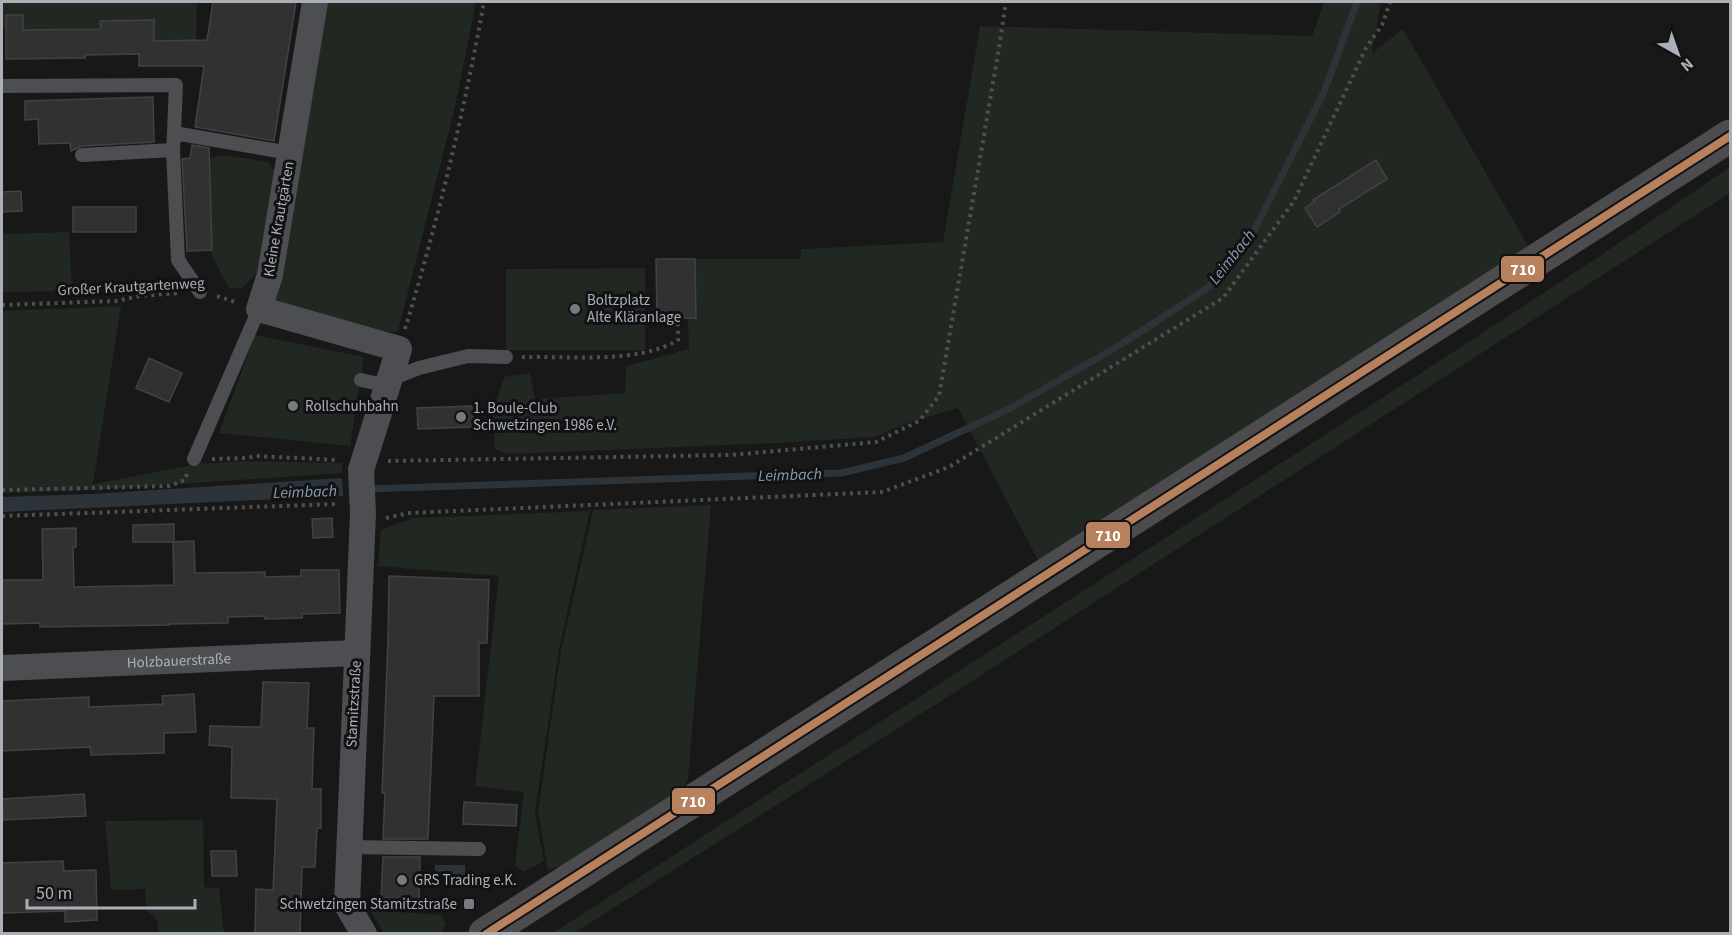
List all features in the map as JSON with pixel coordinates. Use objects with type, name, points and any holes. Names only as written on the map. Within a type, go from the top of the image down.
[{"type":"main road","points":[[485,933],[1731,136]]},
{"type":"street","name":"Kleine Krautgärten","points":[[259,309],[270,275],[315,2]]},
{"type":"street","points":[[259,309],[399,349],[363,466]]},
{"type":"street","name":"Stamitzstraße","points":[[363,466],[355,516],[356,653],[347,905],[364,933]]},
{"type":"street","name":"Holzbauerstraße","points":[[2,668],[356,653]]},
{"type":"lane","points":[[2,86],[176,85],[173,150],[178,260],[200,292]]},
{"type":"lane","points":[[174,133],[290,153]]},
{"type":"lane","points":[[82,155],[173,150]]},
{"type":"lane","name":"Kleine Krautgärten","points":[[194,459],[259,309]]},
{"type":"lane","points":[[361,380],[390,382],[419,368],[468,356],[506,357]]},
{"type":"lane","points":[[349,847],[479,849]]},
{"type":"path","points":[[399,349],[422,275],[468,91],[484,2]]},
{"type":"path","points":[[2,490],[169,486],[185,480],[194,459],[255,456],[363,466],[730,455],[876,442],[919,421],[939,396],[1006,2]]},
{"type":"path","points":[[2,516],[336,504],[355,516],[381,519],[409,513],[882,492],[949,467],[1223,298],[1294,201],[1366,48],[1382,25],[1390,2]]},
{"type":"path","name":"Großer Krautgartenweg","points":[[2,305],[116,300],[200,292],[259,309]]},
{"type":"path","points":[[506,357],[636,356],[666,348],[678,340],[678,321]]},
{"type":"shaded area","points":[[2,2],[197,2],[196,48],[154,41],[154,21],[100,22],[101,28],[23,30],[22,15],[6,15],[6,31],[2,30]]},
{"type":"shaded area","points":[[321,2],[476,2],[455,107],[398,331],[390,332],[281,308],[272,302]]},
{"type":"shaded area","points":[[1324,2],[1381,2],[1372,53],[1403,29],[1528,246],[1039,562],[958,408],[910,422],[874,437],[508,454],[495,449],[493,413],[504,377],[530,373],[535,399],[625,393],[626,366],[689,349],[688,318],[696,317],[695,259],[800,259],[801,249],[943,242],[980,26],[1312,36]]},
{"type":"shaded area","points":[[225,155],[268,162],[278,176],[261,269],[242,288],[229,288],[212,256],[209,158]]},
{"type":"shaded area","points":[[1730,167],[1730,193],[949,696],[574,933],[553,933],[1444,358],[1600,256]]},
{"type":"shaded area","points":[[69,232],[72,291],[2,292],[2,234]]},
{"type":"shaded area","name":"Boltzplatz Alte Kläranlage","points":[[645,268],[645,350],[506,350],[506,269]]},
{"type":"shaded area","points":[[121,306],[93,484],[198,464],[246,461],[342,463],[342,473],[92,490],[2,493],[2,311]]},
{"type":"shaded area","name":"Rollschuhbahn","points":[[255,335],[364,357],[350,446],[219,433]]},
{"type":"shaded area","points":[[711,505],[688,779],[678,798],[567,864],[548,870],[538,812],[561,651],[593,510]]},
{"type":"shaded area","points":[[590,511],[559,649],[535,813],[544,861],[523,872],[515,865],[524,792],[475,786],[499,576],[378,566],[381,530],[413,518]]},
{"type":"shaded area","points":[[203,820],[204,887],[219,888],[224,933],[159,933],[157,920],[146,910],[145,889],[111,890],[105,821]]},
{"type":"shaded area","points":[[370,910],[441,915],[446,924],[441,933],[384,933]]},
{"type":"water","points":[[342,478],[343,496],[2,512],[2,497],[92,494]]},
{"type":"water","points":[[435,865],[465,865],[465,878],[435,878]]},
{"type":"building","points":[[213,2],[296,2],[274,141],[195,127],[204,66],[139,66],[139,54],[85,55],[85,58],[6,59],[6,15],[23,15],[23,30],[101,29],[100,21],[154,20],[154,41],[207,40]]},
{"type":"building","points":[[153,97],[154,142],[82,146],[71,151],[70,143],[39,144],[38,119],[25,120],[25,101]]},
{"type":"building","points":[[192,145],[209,148],[212,250],[187,251],[182,159],[190,158]]},
{"type":"building","points":[[1376,160],[1387,179],[1339,209],[1340,212],[1317,227],[1305,208],[1315,201],[1313,200]]},
{"type":"building","points":[[21,191],[22,211],[2,212],[2,192]]},
{"type":"building","points":[[73,207],[136,207],[136,232],[73,232]]},
{"type":"building","points":[[656,259],[695,259],[696,318],[657,318]]},
{"type":"building","points":[[149,358],[182,373],[169,402],[136,388]]},
{"type":"building","points":[[472,406],[473,427],[418,429],[417,408]]},
{"type":"building","points":[[332,518],[333,537],[313,538],[312,519]]},
{"type":"building","points":[[174,524],[174,542],[133,542],[133,525]]},
{"type":"building","points":[[76,528],[76,547],[73,547],[74,587],[174,585],[173,542],[194,541],[195,573],[265,572],[265,577],[301,576],[301,570],[339,570],[340,613],[302,614],[302,618],[228,617],[228,623],[169,625],[40,627],[40,623],[2,624],[2,580],[43,580],[42,529]]},
{"type":"building","points":[[389,576],[489,580],[487,643],[479,643],[479,696],[434,696],[428,839],[383,839],[385,793],[382,793]]},
{"type":"building","points":[[263,682],[309,683],[307,728],[314,728],[312,789],[321,789],[321,828],[317,828],[315,867],[302,867],[300,933],[255,933],[256,889],[273,890],[277,799],[231,798],[232,747],[209,745],[210,726],[261,727]]},
{"type":"building","points":[[194,694],[196,732],[164,733],[164,753],[91,755],[90,747],[2,751],[2,701],[89,697],[89,707],[163,704],[162,696]]},
{"type":"building","points":[[84,794],[86,816],[3,820],[2,799]]},
{"type":"building","points":[[464,802],[517,805],[516,826],[463,824]]},
{"type":"building","points":[[211,851],[236,851],[237,876],[212,876]]},
{"type":"building","points":[[383,857],[420,857],[419,899],[381,898]]},
{"type":"building","points":[[63,861],[64,871],[96,870],[97,920],[65,922],[65,911],[2,913],[2,863]]},
{"type":"waterway","name":"Leimbach","points":[[367,489],[841,473],[904,458],[1009,409],[1120,345],[1209,287],[1252,235],[1324,92],[1357,2]]},
{"type":"transit line","name":"710","points":[[486,934],[1730,136]]},
{"type":"place","name":"Boltzplatz Alte Kläranlage","points":[[575,309]]},
{"type":"place","name":"Rollschuhbahn","points":[[293,406]]},
{"type":"place","name":"1. Boule-Club Schwetzingen 1986 e.V.","points":[[461,417]]},
{"type":"place","name":"GRS Trading e.K.","points":[[402,880]]},
{"type":"place","name":"Schwetzingen Stamitzstraße","points":[[469,904]]}]
